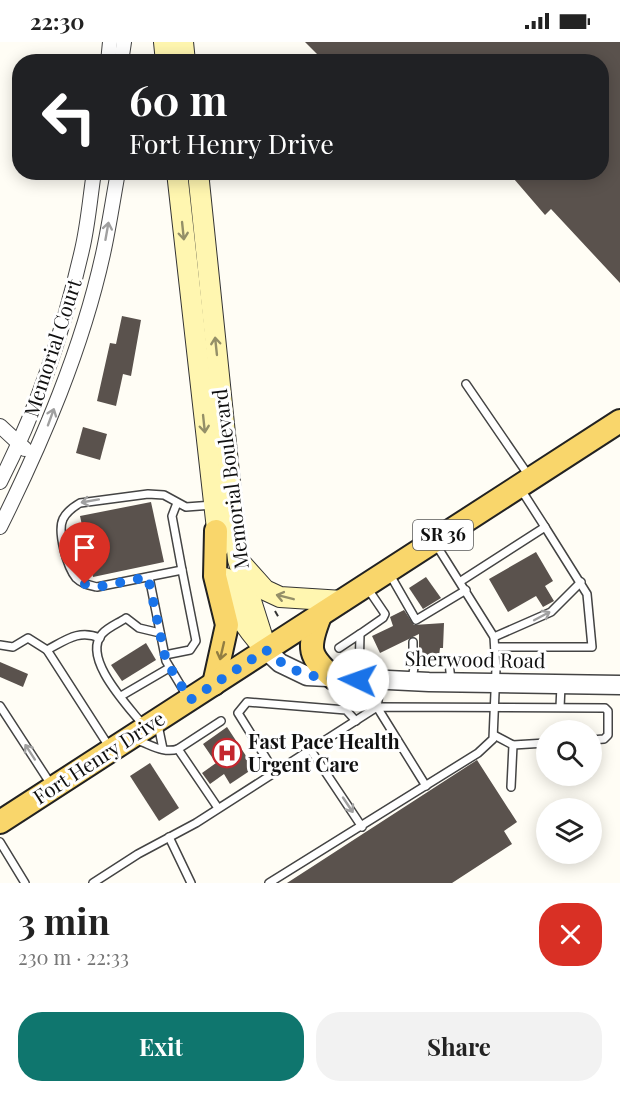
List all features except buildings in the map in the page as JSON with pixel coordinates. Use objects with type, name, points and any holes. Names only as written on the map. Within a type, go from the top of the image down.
[{"type":"main road","name":"Memorial Boulevard","points":[[177,180],[216,531],[229,595],[245,627],[266,650]]},
{"type":"main road","name":"Memorial Boulevard","points":[[199,180],[238,560],[266,650]]},
{"type":"main road","name":"Fort Henry Drive","points":[[0,822],[620,420]]},
{"type":"main road","points":[[214,684],[227,625],[215,576],[216,531]]},
{"type":"main road","points":[[238,560],[266,590],[280,597],[343,601]]},
{"type":"main road","points":[[320,616],[310,648],[314,658],[335,679]]},
{"type":"street","name":"Memorial Court","points":[[0,482],[19,446],[54,350],[83,248],[93,180]]},
{"type":"street","name":"Memorial Court","points":[[0,527],[35,455],[80,337],[103,254],[117,180]]},
{"type":"street","points":[[83,248],[103,254]]},
{"type":"street","points":[[0,426],[19,446],[35,455]]},
{"type":"street","name":"Sherwood Road","points":[[266,650],[280,663],[307,676],[335,679],[620,685]]},
{"type":"lane","points":[[466,384],[524,482],[545,526],[581,582],[590,607],[592,647],[495,647]]},
{"type":"lane","points":[[182,570],[97,587],[85,584],[70,568],[62,534],[62,520],[72,508],[96,500],[148,494],[164,495],[186,507],[213,505]]},
{"type":"lane","points":[[165,655],[190,650],[196,641],[172,516],[177,503]]},
{"type":"lane","points":[[462,581],[545,526]]},
{"type":"lane","points":[[268,883],[362,827],[478,753],[494,735],[496,683],[494,637],[462,581],[434,541]]},
{"type":"lane","points":[[388,571],[416,620],[466,590]]},
{"type":"lane","points":[[148,577],[169,668],[190,700]]},
{"type":"lane","points":[[494,637],[551,612],[581,582]]},
{"type":"lane","points":[[339,648],[383,618],[385,614],[365,586]]},
{"type":"lane","points":[[136,734],[121,696],[100,669],[97,654],[100,638],[126,618],[139,628],[160,633]]},
{"type":"lane","points":[[47,650],[78,633],[87,633],[100,638]]},
{"type":"lane","points":[[358,680],[360,633]]},
{"type":"lane","points":[[0,645],[13,647],[28,638],[47,650],[136,734],[170,752],[221,721]]},
{"type":"lane","points":[[412,682],[413,642]]},
{"type":"lane","points":[[413,662],[448,663],[451,682]]},
{"type":"lane","points":[[121,696],[169,668]]},
{"type":"lane","points":[[381,681],[377,707],[426,786]]},
{"type":"lane","points":[[560,707],[561,684]]},
{"type":"lane","points":[[274,771],[238,713],[247,702],[346,710],[356,721]]},
{"type":"lane","points":[[0,706],[3,718],[53,788]]},
{"type":"lane","points":[[93,883],[218,808],[377,707],[605,708],[608,711],[608,735],[602,739]]},
{"type":"lane","points":[[136,734],[162,736],[162,749]]},
{"type":"lane","points":[[494,735],[513,745],[536,744]]},
{"type":"lane","points":[[511,787],[513,745]]},
{"type":"lane","points":[[178,749],[218,808]]},
{"type":"lane","points":[[310,749],[362,827]]},
{"type":"lane","points":[[169,837],[191,883]]},
{"type":"lane","points":[[0,842],[25,883]]},
{"type":"path","points":[[275,611],[279,618]]},
{"type":"place","name":"Fast Pace Health Urgent Care","points":[[227,753]]},
{"type":"route","points":[[85,584],[97,587],[148,577],[166,661],[190,700],[266,650],[280,663],[307,676],[358,680]]}]
